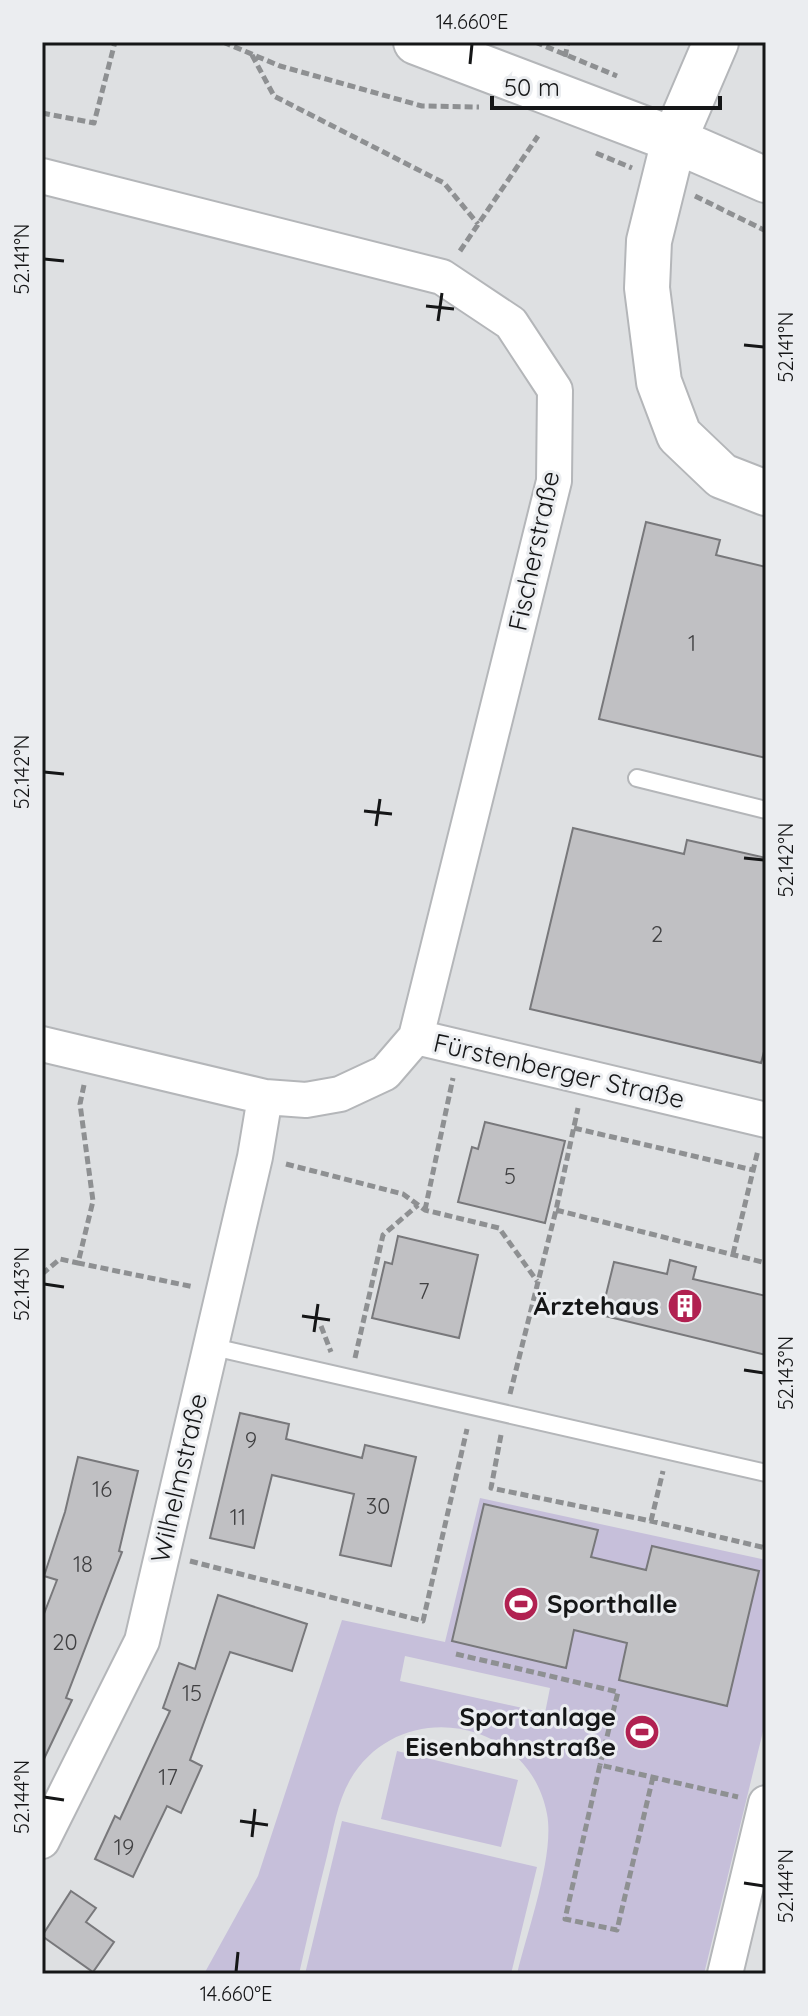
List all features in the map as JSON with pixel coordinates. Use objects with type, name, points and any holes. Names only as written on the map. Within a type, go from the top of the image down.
[{"type":"main road","points":[[416,42],[669,160],[766,180]]},
{"type":"main road","points":[[716,42],[669,160],[649,241],[647,288],[659,382],[679,435],[722,476],[766,493]]},
{"type":"street","name":"Fischerstraße","points":[[42,176],[442,277],[511,323],[555,390],[554,481],[416,1037]]},
{"type":"street","name":"Fürstenberger Straße","points":[[42,1044],[265,1097],[306,1100],[340,1094],[385,1073],[416,1037],[765,1120]]},
{"type":"street","name":"Wilhelmstraße","points":[[42,1841],[142,1641],[255,1157],[265,1097]]},
{"type":"street","points":[[725,1974],[766,1803]]},
{"type":"lane","points":[[637,778],[766,810]]},
{"type":"lane","points":[[209,1346],[766,1473]]},
{"type":"path","points":[[42,113],[94,123],[115,42]]},
{"type":"path","points":[[223,42],[280,66],[422,106],[481,107]]},
{"type":"path","points":[[566,54],[568,42]]},
{"type":"path","points":[[251,54],[274,96],[444,183],[478,224]]},
{"type":"path","points":[[442,277],[538,133],[552,136]]},
{"type":"path","points":[[594,153],[669,160],[750,224],[766,231]]},
{"type":"path","points":[[425,1210],[460,1047]]},
{"type":"path","points":[[78,1263],[93,1201],[80,1104],[91,1056]]},
{"type":"path","points":[[585,1077],[491,1488],[766,1548]]},
{"type":"path","points":[[733,1254],[765,1120]]},
{"type":"path","points":[[574,1128],[753,1170]]},
{"type":"path","points":[[255,1157],[403,1194],[425,1210],[499,1228],[538,1282]]},
{"type":"path","points":[[351,1378],[383,1235],[418,1205]]},
{"type":"path","points":[[556,1210],[766,1263]]},
{"type":"path","points":[[42,1274],[60,1259],[222,1294]]},
{"type":"path","points":[[162,1553],[423,1621],[473,1406]]},
{"type":"path","points":[[651,1521],[667,1452]]},
{"type":"path","points":[[456,1654],[618,1692],[565,1919],[617,1930],[653,1777]]},
{"type":"path","points":[[600,1765],[766,1803]]},
{"type":"shaded area","name":"Sportanlage Eisenbahnstraße","points":[[480,1498],[766,1560],[766,1719],[704,1974],[517,1974],[544,1872],[547,1814],[535,1781],[516,1756],[490,1738],[460,1729],[429,1728],[399,1736],[372,1753],[350,1780],[336,1817],[299,1974],[204,1974],[258,1876],[342,1620],[445,1642]],"holes":[[[405,1656],[550,1688],[545,1713],[400,1681]]]},
{"type":"shaded area","points":[[397,1751],[518,1780],[501,1847],[381,1819]]},
{"type":"shaded area","points":[[342,1821],[537,1867],[511,1974],[305,1974]]},
{"type":"building","points":[[646,522],[720,540],[716,555],[766,567],[766,758],[599,719]]},
{"type":"building","points":[[573,828],[684,854],[687,840],[766,858],[766,1044],[761,1063],[530,1009]]},
{"type":"building","points":[[485,1122],[565,1141],[545,1223],[458,1202],[472,1147],[478,1149]]},
{"type":"building","points":[[398,1236],[478,1255],[459,1338],[372,1318],[385,1262],[392,1264]]},
{"type":"building","name":"Ärztehaus","points":[[670,1260],[696,1267],[693,1279],[766,1296],[766,1355],[601,1315],[614,1262],[667,1274]]},
{"type":"building","points":[[240,1413],[289,1424],[286,1439],[362,1458],[365,1445],[416,1457],[391,1566],[340,1555],[354,1494],[272,1475],[254,1548],[210,1538]]},
{"type":"building","points":[[78,1457],[138,1471],[119,1551],[122,1552],[66,1698],[72,1700],[42,1763],[42,1619],[57,1580],[44,1576],[65,1512]]},
{"type":"building","name":"Sporthalle","points":[[484,1504],[598,1530],[591,1557],[646,1570],[652,1546],[759,1571],[727,1706],[619,1680],[627,1643],[574,1630],[566,1668],[452,1641]]},
{"type":"building","points":[[218,1595],[307,1624],[292,1671],[230,1652],[190,1760],[202,1766],[181,1813],[167,1806],[133,1877],[95,1859],[115,1816],[120,1819],[170,1711],[163,1708],[179,1663],[195,1669]]},
{"type":"building","points":[[71,1891],[96,1908],[86,1922],[114,1942],[93,1972],[42,1936]]},
{"type":"place","name":"Ärztehaus","points":[[685,1306]]},
{"type":"place","name":"Sporthalle","points":[[521,1604]]},
{"type":"place","name":"Sportanlage Eisenbahnstraße","points":[[642,1732]]}]
